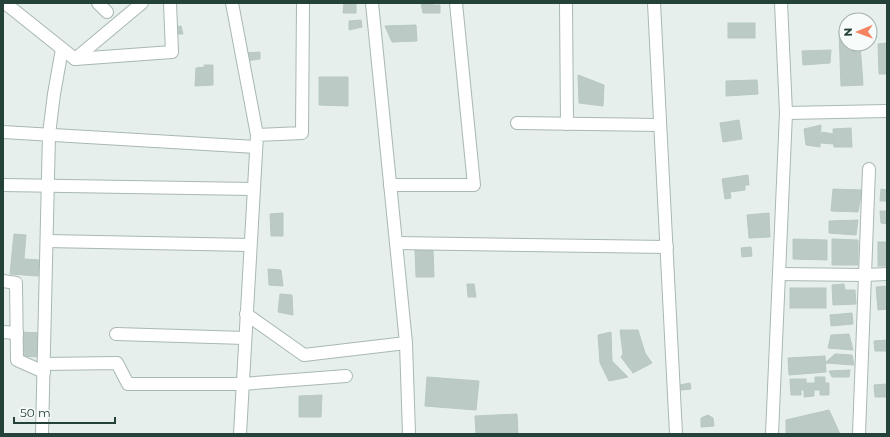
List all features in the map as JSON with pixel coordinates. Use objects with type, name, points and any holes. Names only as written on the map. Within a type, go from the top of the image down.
[{"type":"street","points":[[4,3],[75,59],[172,52],[170,3]]},
{"type":"street","points":[[98,3],[107,12]]},
{"type":"street","points":[[75,59],[142,3]]},
{"type":"street","points":[[232,3],[256,141],[240,434]]},
{"type":"street","points":[[3,132],[256,141],[302,133],[302,3]]},
{"type":"street","points":[[372,3],[406,343],[409,434]]},
{"type":"street","points":[[390,186],[474,185],[456,3]]},
{"type":"street","points":[[566,3],[567,124]]},
{"type":"street","points":[[654,3],[676,434]]},
{"type":"street","points":[[772,434],[786,113],[781,3]]},
{"type":"street","points":[[42,434],[49,134],[62,49]]},
{"type":"street","points":[[786,113],[887,110]]},
{"type":"street","points":[[517,123],[660,125]]},
{"type":"street","points":[[859,434],[869,169]]},
{"type":"street","points":[[3,185],[254,188]]},
{"type":"street","points":[[46,241],[250,245]]},
{"type":"street","points":[[396,243],[667,247]]},
{"type":"street","points":[[779,274],[887,274]]},
{"type":"street","points":[[3,281],[16,283],[18,360],[44,368],[116,363],[128,384],[242,384],[346,376]]},
{"type":"street","points":[[246,314],[304,355],[406,343]]},
{"type":"street","points":[[3,332],[17,333]]},
{"type":"street","points":[[116,334],[245,338]]},
{"type":"building","points":[[344,3],[356,3],[356,13],[343,13]]},
{"type":"building","points":[[421,3],[440,5],[440,13],[423,13]]},
{"type":"building","points":[[361,20],[362,27],[349,30],[349,21]]},
{"type":"building","points":[[728,23],[755,23],[755,38],[728,38]]},
{"type":"building","points":[[416,25],[417,41],[392,42],[385,26]]},
{"type":"building","points":[[181,26],[183,34],[175,34],[173,27]]},
{"type":"building","points":[[887,43],[887,74],[879,74],[878,44]]},
{"type":"building","points":[[831,50],[830,63],[803,65],[802,51]]},
{"type":"building","points":[[260,52],[260,59],[246,61],[245,53]]},
{"type":"building","points":[[840,52],[861,52],[863,85],[841,86]]},
{"type":"building","points":[[204,65],[213,65],[213,85],[195,86],[196,68],[205,67]]},
{"type":"building","points":[[578,75],[604,85],[603,106],[579,103]]},
{"type":"building","points":[[319,77],[348,77],[348,106],[319,105]]},
{"type":"building","points":[[757,80],[758,94],[726,96],[726,81]]},
{"type":"building","points":[[739,120],[742,139],[723,142],[720,123]]},
{"type":"building","points":[[821,125],[820,147],[806,145],[804,129]]},
{"type":"building","points":[[851,128],[852,147],[834,147],[833,129]]},
{"type":"building","points":[[822,132],[833,134],[834,144],[821,143]]},
{"type":"building","points":[[748,175],[749,185],[745,185],[745,190],[730,192],[731,198],[725,199],[722,179]]},
{"type":"building","points":[[833,189],[862,190],[858,212],[831,211]]},
{"type":"building","points":[[881,189],[887,190],[887,201],[880,201]]},
{"type":"building","points":[[880,211],[887,211],[887,224],[881,223]]},
{"type":"building","points":[[283,213],[283,236],[271,236],[270,214]]},
{"type":"building","points":[[769,213],[770,237],[749,238],[747,215]]},
{"type":"building","points":[[858,220],[856,235],[829,233],[829,221]]},
{"type":"building","points":[[14,234],[26,235],[24,259],[39,260],[38,276],[10,274]]},
{"type":"building","points":[[793,239],[827,240],[827,260],[793,259]]},
{"type":"building","points":[[832,239],[858,240],[858,265],[832,265]]},
{"type":"building","points":[[878,242],[887,242],[887,266],[878,266]]},
{"type":"building","points":[[751,247],[752,256],[742,257],[741,248]]},
{"type":"building","points":[[433,249],[434,277],[416,277],[415,250]]},
{"type":"building","points":[[268,269],[281,270],[283,286],[269,285]]},
{"type":"building","points":[[467,284],[474,284],[476,297],[468,297]]},
{"type":"building","points":[[844,284],[845,290],[855,290],[856,304],[833,305],[832,285]]},
{"type":"building","points":[[887,286],[887,309],[878,310],[876,287]]},
{"type":"building","points":[[790,288],[826,288],[826,308],[790,308]]},
{"type":"building","points":[[280,294],[292,295],[293,315],[278,312]]},
{"type":"building","points":[[852,313],[853,324],[831,326],[830,315]]},
{"type":"building","points":[[620,330],[638,330],[645,353],[652,363],[633,373],[621,357],[623,354]]},
{"type":"building","points":[[21,332],[40,333],[39,357],[20,356]]},
{"type":"building","points":[[611,332],[612,361],[628,377],[609,381],[600,363],[598,335]]},
{"type":"building","points":[[849,334],[853,350],[828,348],[831,335]]},
{"type":"building","points":[[887,340],[887,351],[875,351],[874,341]]},
{"type":"building","points":[[835,354],[852,355],[854,365],[825,363]]},
{"type":"building","points":[[825,356],[826,372],[789,375],[788,358]]},
{"type":"building","points":[[850,370],[849,377],[832,377],[829,371]]},
{"type":"building","points":[[427,377],[479,381],[476,410],[425,406]]},
{"type":"building","points":[[815,377],[825,377],[825,383],[829,383],[829,395],[820,395],[820,390],[814,390],[814,396],[804,397],[804,390],[801,390],[801,395],[791,395],[790,379],[806,379],[806,383],[815,383]]},
{"type":"building","points":[[690,383],[691,389],[681,390],[680,385]]},
{"type":"building","points":[[887,384],[887,397],[875,397],[874,385]]},
{"type":"building","points":[[322,395],[321,417],[299,417],[299,396]]},
{"type":"building","points":[[829,410],[840,434],[786,434],[786,420]]},
{"type":"building","points":[[517,414],[518,434],[476,434],[475,416]]},
{"type":"building","points":[[708,415],[713,418],[714,426],[701,427],[701,418]]}]
